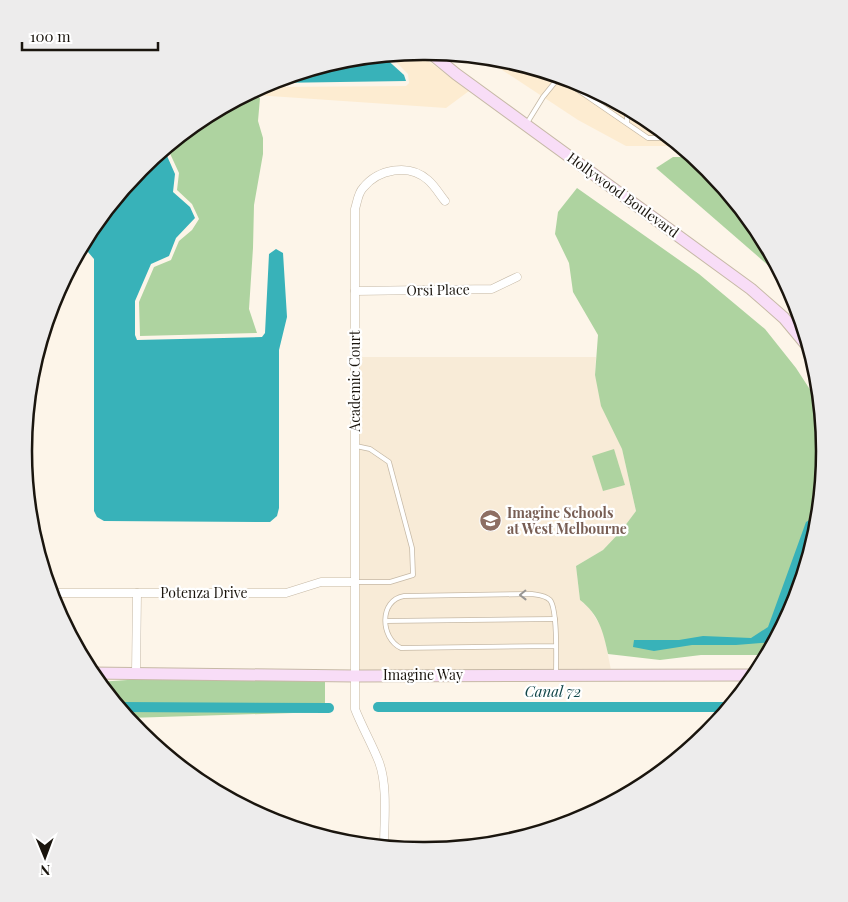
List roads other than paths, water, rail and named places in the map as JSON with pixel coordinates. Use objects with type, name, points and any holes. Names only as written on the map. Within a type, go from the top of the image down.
[{"type":"street","name":"Hollywood Boulevard","points":[[439,60],[751,289],[784,318],[798,334]]},
{"type":"street","name":"Academic Court","points":[[384,840],[383,778],[379,762],[364,733],[355,709],[355,209],[361,189],[374,177],[391,170],[410,171],[428,179],[445,201]]},
{"type":"street","name":"Orsi Place","points":[[355,291],[492,289],[517,277]]},
{"type":"street","name":"Potenza Drive","points":[[59,593],[286,593],[321,582],[355,582]]},
{"type":"street","points":[[136,673],[137,593]]},
{"type":"street","name":"Imagine Way","points":[[101,673],[354,676],[746,675]]},
{"type":"lane","points":[[526,125],[543,97],[555,82]]},
{"type":"lane","points":[[586,95],[648,138],[659,138]]},
{"type":"lane","points":[[627,116],[627,124]]},
{"type":"lane","points":[[355,446],[370,449],[390,462],[412,548],[413,575],[390,582],[355,582]]},
{"type":"lane","points":[[555,646],[401,648],[391,642],[388,636],[386,622],[389,605],[395,599],[404,596],[546,596],[555,611],[556,675]]},
{"type":"lane","points":[[386,622],[555,619]]},
{"type":"water","points":[[389,61],[404,75],[406,81],[291,83],[348,67]]},
{"type":"water","points":[[167,156],[175,174],[173,192],[190,207],[195,218],[176,238],[169,256],[151,264],[135,301],[135,335],[137,340],[262,337],[265,333],[269,254],[276,249],[283,253],[287,317],[279,350],[279,508],[277,516],[270,522],[104,521],[97,517],[94,511],[94,259],[88,252],[98,233],[113,213],[147,174]]},
{"type":"water","points":[[809,520],[795,577],[786,601],[765,643],[692,645],[654,651],[633,647],[634,640],[679,640],[703,636],[751,638],[768,627],[806,522]]},
{"type":"waterway","name":"Canal 72","points":[[128,707],[329,708]]},
{"type":"waterway","name":"Canal 72","points":[[378,707],[720,707]]},
{"type":"place","name":"Imagine Schools at West Melbourne","points":[[491,521]]}]
